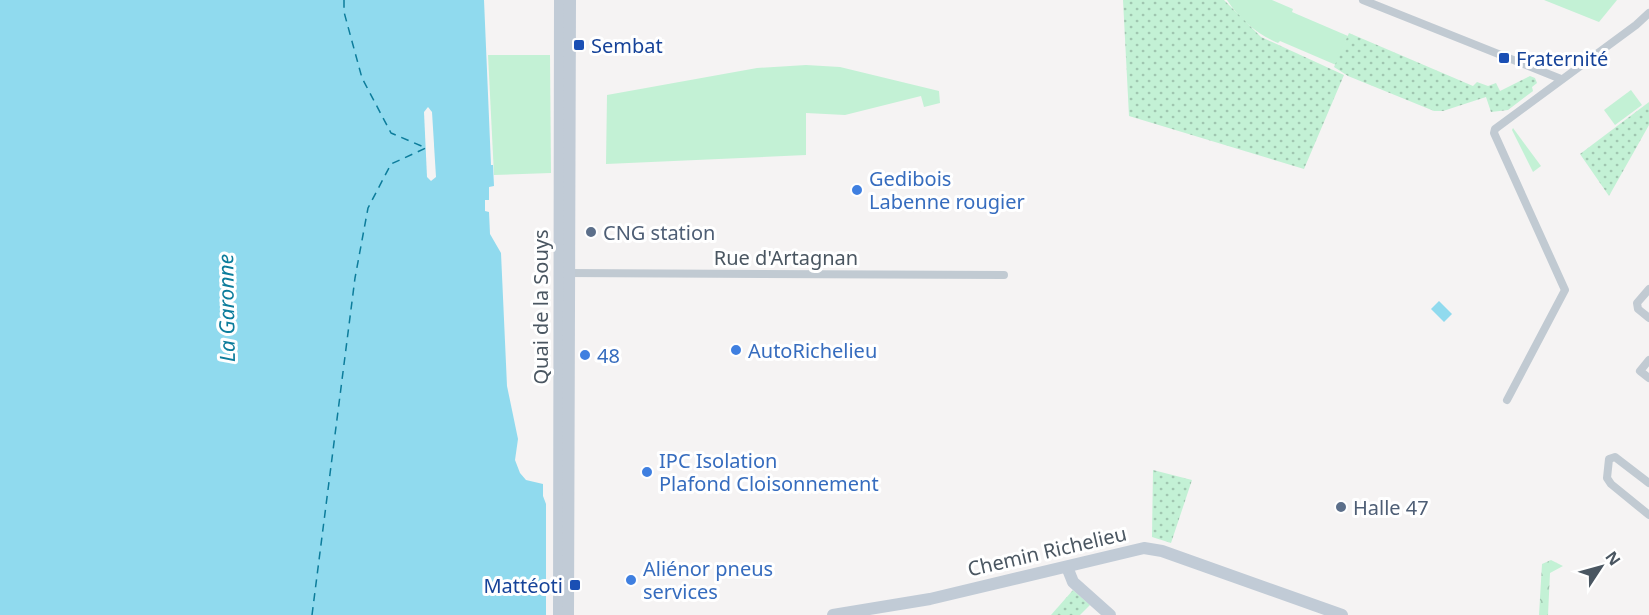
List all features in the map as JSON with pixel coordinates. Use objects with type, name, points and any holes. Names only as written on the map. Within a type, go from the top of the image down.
[{"type":"main road","name":"Quai de la Souys","points":[[560,0],[568,615]]},
{"type":"main road","name":"Quai de la Souys","points":[[559,615],[570,0]]},
{"type":"main road","name":"Chemin Richelieu","points":[[833,615],[864,613],[1137,550],[1153,549],[1342,615]]},
{"type":"main road","points":[[1067,567],[1073,582],[1110,615]]},
{"type":"street","points":[[1363,0],[1561,79]]},
{"type":"street","points":[[1507,400],[1565,290],[1494,133],[1495,129],[1649,13]]},
{"type":"street","name":"Rue d'Artagnan","points":[[564,273],[1004,275]]},
{"type":"street","points":[[1649,289],[1637,303],[1638,309],[1649,318]]},
{"type":"street","points":[[1649,360],[1640,371],[1649,378]]},
{"type":"street","points":[[1649,483],[1616,457],[1609,459],[1607,478],[1611,484],[1649,515]]},
{"type":"green space","points":[[1123,0],[1224,0],[1261,37],[1344,75],[1304,169],[1129,116]]},
{"type":"green space","points":[[1227,0],[1272,0],[1293,9],[1292,12],[1348,36],[1336,65],[1263,36],[1243,20]]},
{"type":"green space","points":[[1544,0],[1617,0],[1599,22]]},
{"type":"green space","points":[[1349,33],[1473,86],[1477,82],[1488,86],[1496,83],[1500,91],[1530,76],[1535,78],[1537,83],[1532,87],[1533,91],[1508,110],[1491,112],[1486,97],[1443,111],[1434,111],[1348,76],[1334,67]]},
{"type":"green space","points":[[488,55],[550,55],[551,173],[494,175]]},
{"type":"green space","points":[[806,65],[840,67],[939,91],[940,103],[924,107],[921,96],[845,115],[806,113],[806,155],[606,164],[607,95],[757,68]]},
{"type":"green space","points":[[1631,90],[1642,105],[1615,125],[1604,110]]},
{"type":"green space","points":[[1649,102],[1649,125],[1609,196],[1580,154]]},
{"type":"green space","points":[[1513,128],[1541,166],[1533,172],[1512,130]]},
{"type":"green space","points":[[1153,470],[1192,480],[1171,543],[1152,537]]},
{"type":"green space","points":[[1551,560],[1563,566],[1550,573],[1548,615],[1539,615],[1542,564]]},
{"type":"green space","points":[[1073,590],[1090,605],[1080,615],[1051,615]]},
{"type":"water","name":"La Garonne","points":[[0,0],[484,0],[491,165],[493,165],[494,186],[489,187],[489,200],[485,200],[485,211],[489,212],[490,234],[501,253],[507,386],[518,439],[515,460],[520,473],[526,480],[543,484],[546,504],[546,615],[0,615]]},
{"type":"water","points":[[1439,301],[1452,314],[1444,322],[1431,309]]},
{"type":"pier","points":[[428,107],[432,112],[436,177],[431,181],[427,177],[424,112]]},
{"type":"ferry route","points":[[312,615],[355,278],[368,208],[391,164],[426,148],[391,133],[362,78],[344,12],[344,0]]},
{"type":"place","name":"Sembat","points":[[579,45]]},
{"type":"place","name":"Fraternité","points":[[1504,58]]},
{"type":"place","name":"Gedibois Labenne rougier","points":[[857,190]]},
{"type":"place","name":"CNG station","points":[[591,232]]},
{"type":"place","name":"AutoRichelieu","points":[[736,350]]},
{"type":"place","name":"48","points":[[585,355]]},
{"type":"place","name":"IPC Isolation Plafond Cloisonnement","points":[[647,472]]},
{"type":"place","name":"Halle 47","points":[[1341,507]]},
{"type":"place","name":"Aliénor pneus services","points":[[631,580]]},
{"type":"place","name":"Mattéoti","points":[[575,585]]}]
